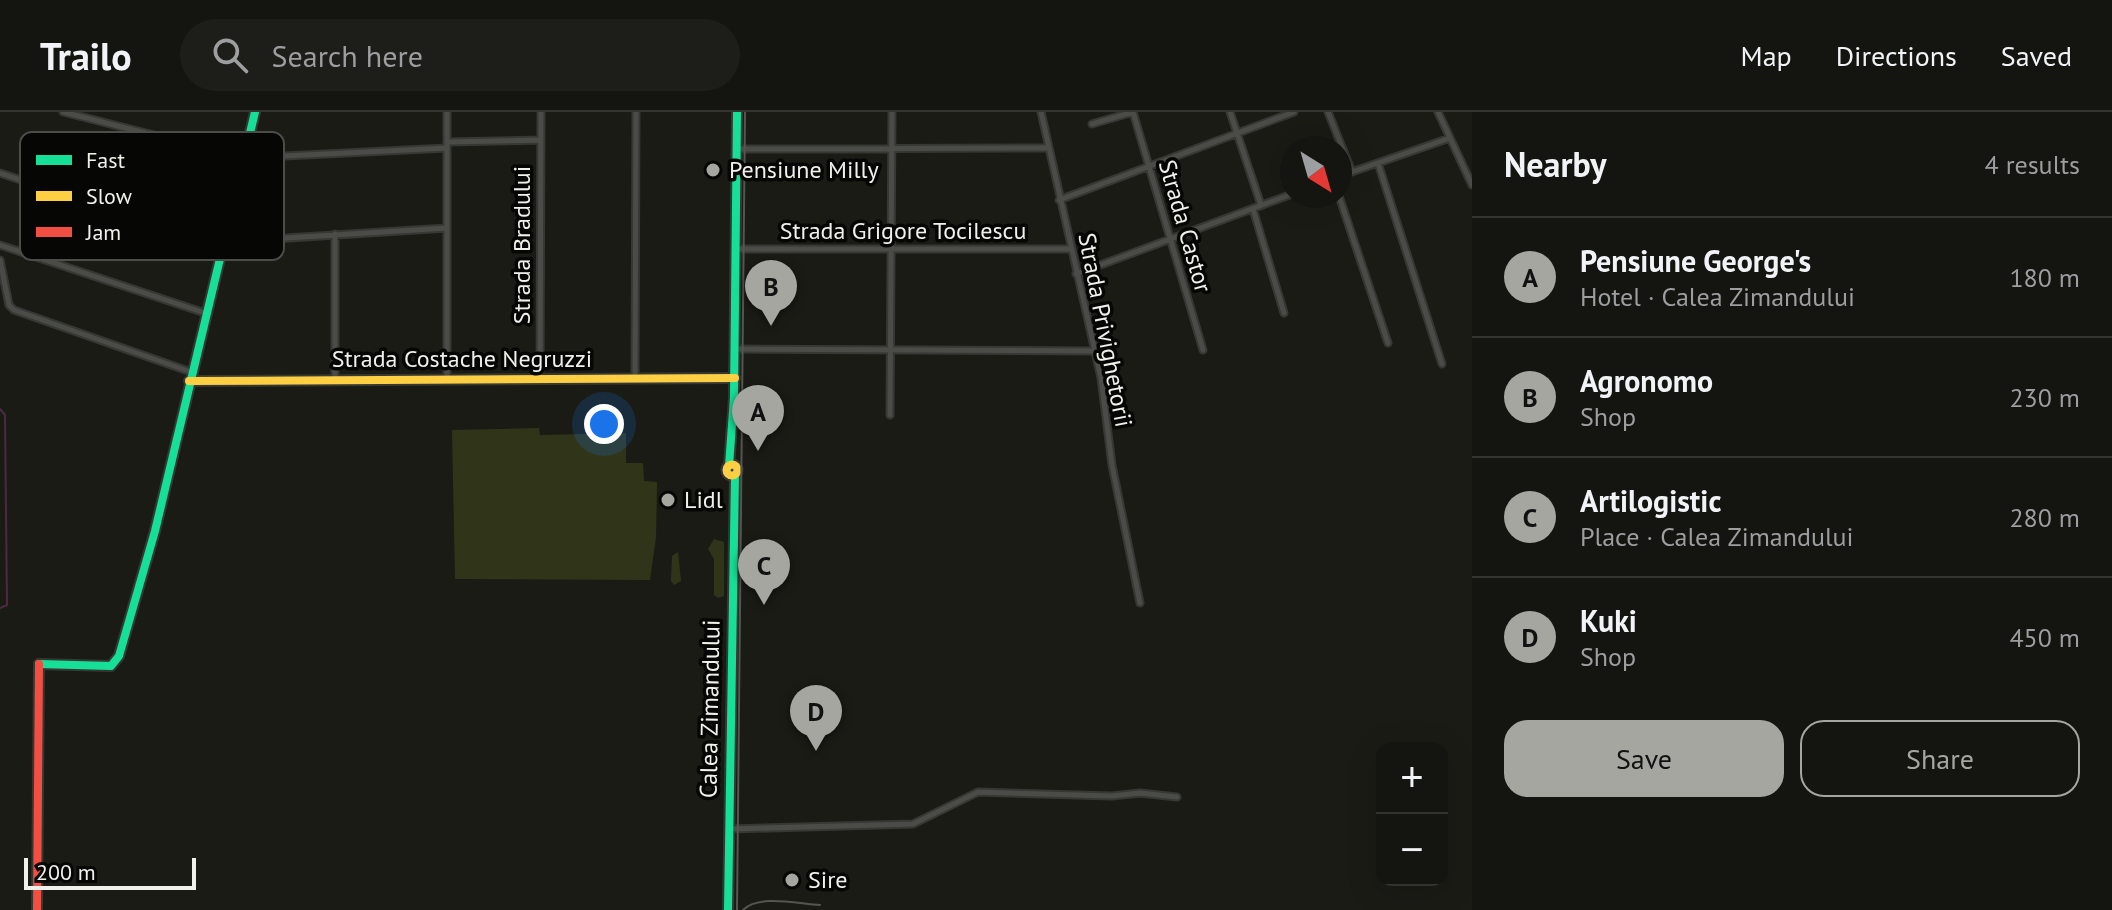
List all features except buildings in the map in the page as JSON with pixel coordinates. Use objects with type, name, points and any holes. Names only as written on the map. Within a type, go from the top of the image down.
[{"type":"street","points":[[63,112],[142,132]]},
{"type":"street","points":[[250,132],[255,112]]},
{"type":"street","points":[[447,112],[447,379]]},
{"type":"street","name":"Strada Bradului","points":[[540,379],[541,112]]},
{"type":"street","points":[[635,378],[636,112]]},
{"type":"street","name":"Calea Zimandului","points":[[728,910],[737,112]]},
{"type":"street","points":[[890,415],[892,112]]},
{"type":"street","name":"Strada Privighetorii","points":[[1041,112],[1094,351],[1112,465],[1140,603]]},
{"type":"street","name":"Strada Castor","points":[[1092,124],[1133,112],[1203,350]]},
{"type":"street","points":[[1230,112],[1261,205]]},
{"type":"street","points":[[1059,200],[1294,112]]},
{"type":"street","points":[[1328,112],[1338,136]]},
{"type":"street","points":[[1438,112],[1471,182]]},
{"type":"street","points":[[1352,172],[1450,138]]},
{"type":"street","points":[[284,155],[541,140]]},
{"type":"street","points":[[737,149],[1048,148]]},
{"type":"street","points":[[1378,163],[1442,364]]},
{"type":"street","points":[[0,173],[20,180]]},
{"type":"street","points":[[1076,274],[1280,198]]},
{"type":"street","points":[[1343,208],[1388,343]]},
{"type":"street","points":[[1253,209],[1284,313]]},
{"type":"street","points":[[284,239],[447,228]]},
{"type":"street","points":[[335,234],[335,379]]},
{"type":"street","points":[[0,245],[20,252]]},
{"type":"street","name":"Strada Grigore Tocilescu","points":[[736,249],[1071,249]]},
{"type":"street","name":"Strada Costache Negruzzi","points":[[0,260],[10,307],[190,376],[335,379],[735,378]]},
{"type":"street","points":[[45,260],[205,313]]},
{"type":"street","points":[[37,910],[38,664],[108,666],[117,661],[155,531],[217,260]]},
{"type":"street","points":[[735,349],[1094,351]]},
{"type":"street","points":[[729,829],[913,824],[978,792],[1112,796],[1140,793],[1177,797]]},
{"type":"green space","points":[[539,428],[540,435],[626,433],[626,463],[643,463],[644,481],[657,482],[656,537],[650,580],[455,579],[452,430]]},
{"type":"green space","points":[[714,539],[724,542],[724,596],[718,598],[714,595],[714,559],[708,549]]},
{"type":"green space","points":[[678,552],[681,581],[674,585],[671,581],[672,556]]},
{"type":"waterway","points":[[0,409],[5,415],[7,605],[0,608]]},
{"type":"tram line","points":[[737,910],[745,112]]},
{"type":"tram line","points":[[743,910],[750,905],[769,901],[820,905]]},
{"type":"traffic: fast","points":[[250,132],[255,112]]},
{"type":"traffic: fast","points":[[729,466],[734,397],[737,112]]},
{"type":"traffic: fast","points":[[39,664],[111,666],[119,656],[155,531],[220,260]]},
{"type":"traffic: fast","points":[[728,910],[735,475]]},
{"type":"traffic: slow","points":[[189,381],[735,378]]},
{"type":"traffic: slow","points":[[732,465],[737,470],[732,475],[727,470],[732,465]]},
{"type":"traffic: jam","points":[[37,910],[39,664]]},
{"type":"place","name":"Pensiune Milly","points":[[713,170]]},
{"type":"place","name":"Agronomo","points":[[771,326]]},
{"type":"place","name":"Pensiune George's","points":[[758,451]]},
{"type":"place","name":"Lidl","points":[[668,500]]},
{"type":"place","name":"Artilogistic","points":[[764,605]]},
{"type":"place","name":"Kuki","points":[[816,751]]},
{"type":"place","name":"Sire","points":[[792,880]]}]
